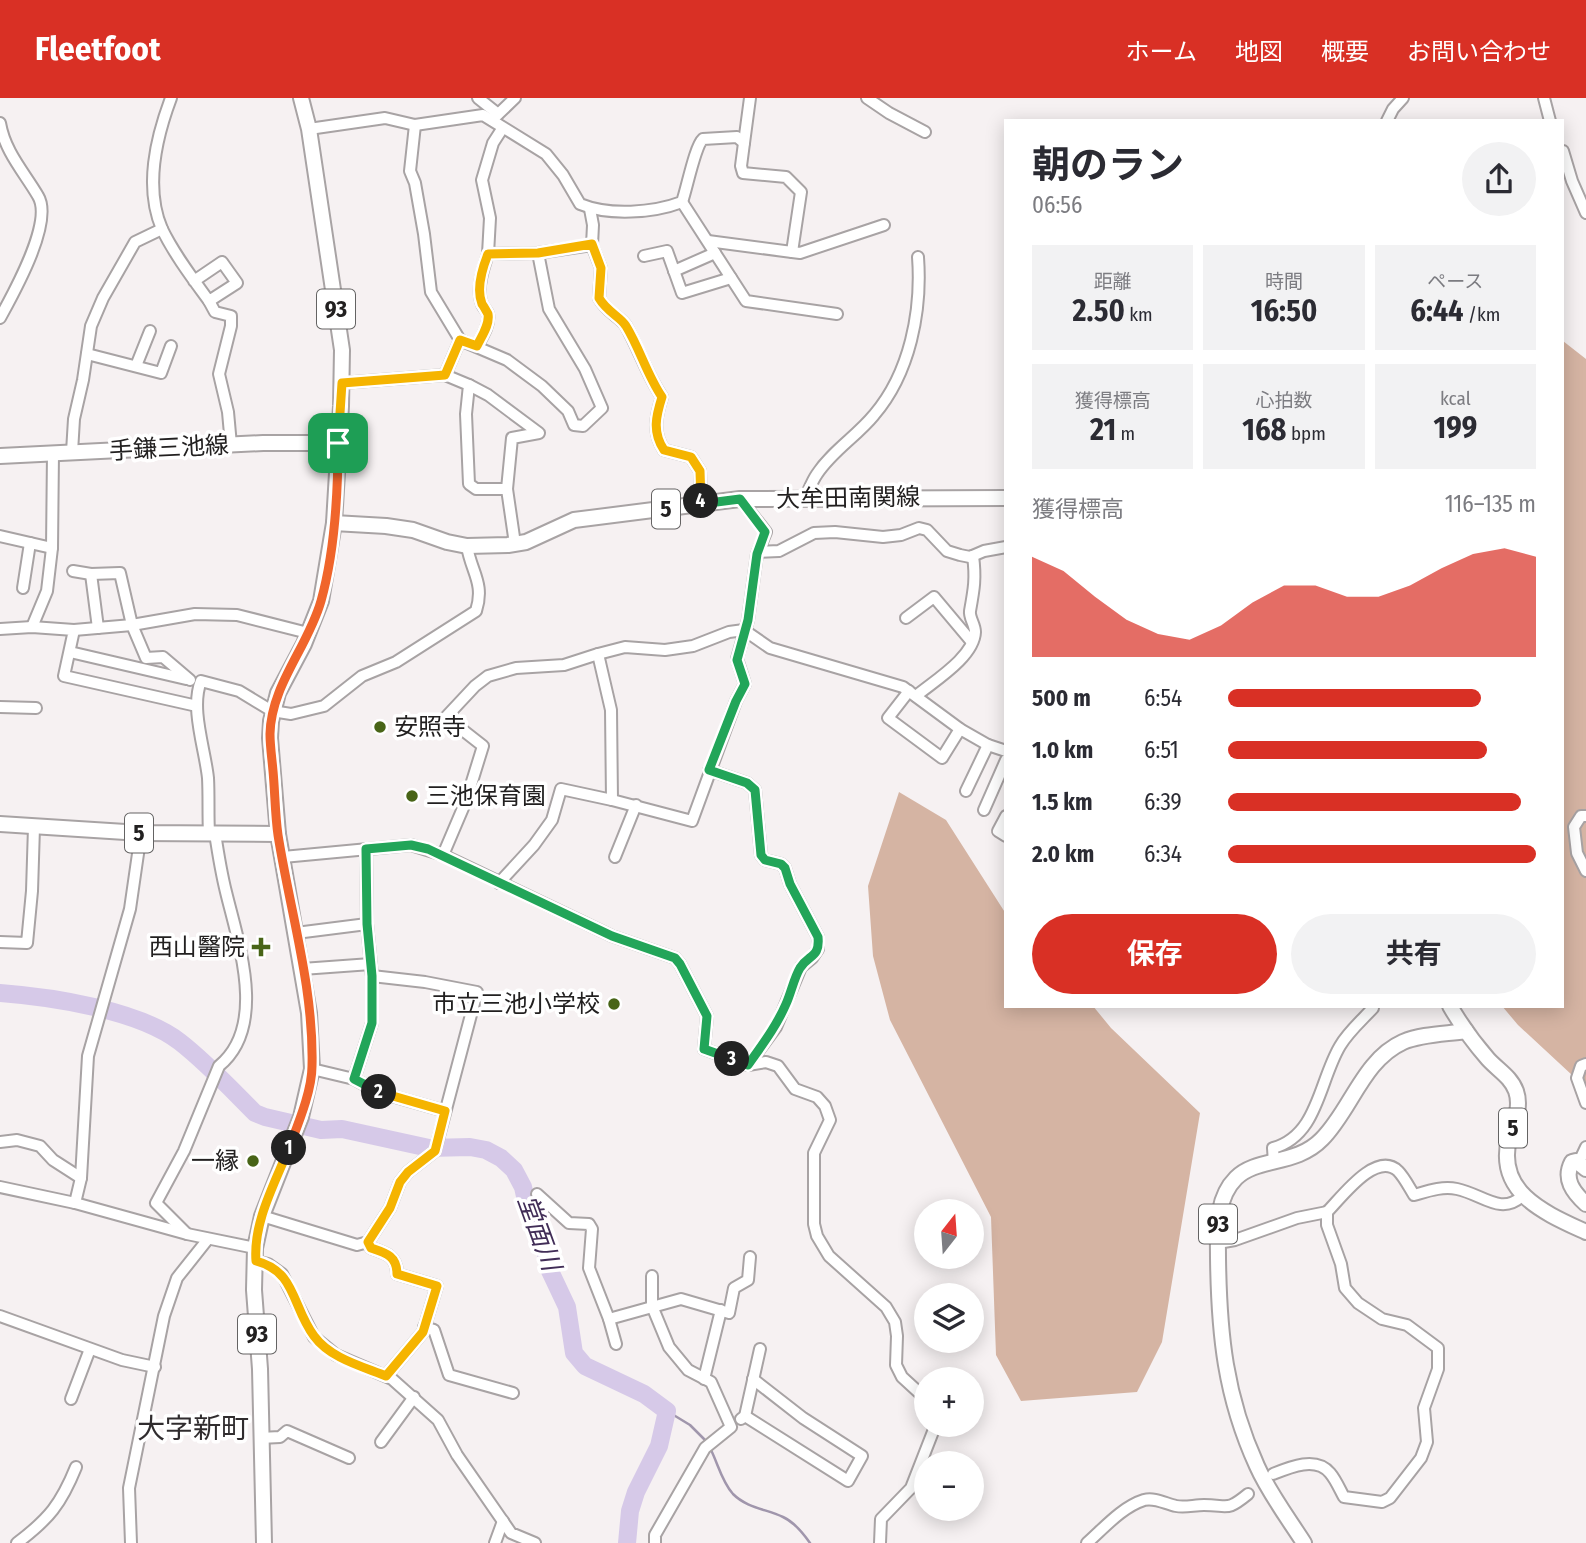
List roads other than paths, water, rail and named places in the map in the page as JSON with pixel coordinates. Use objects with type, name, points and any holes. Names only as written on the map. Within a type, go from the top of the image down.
[{"type":"main road","name":"93","points":[[301,98],[309,129],[342,350],[338,482],[334,523]]},
{"type":"main road","name":"手鎌三池線","points":[[0,456],[231,445],[338,443]]},
{"type":"main road","name":"大牟田南関線","points":[[334,523],[413,530],[467,546],[526,542],[574,520],[740,499],[1004,498]]},
{"type":"main road","points":[[278,834],[270,738],[272,711],[321,601],[334,523]]},
{"type":"main road","name":"5","points":[[0,824],[141,833],[278,834]]},
{"type":"main road","name":"93","points":[[264,1543],[260,1369],[254,1290],[255,1254],[262,1216],[295,1133],[312,1069],[309,1013],[278,834]]},
{"type":"main road","name":"5","points":[[1451,1008],[1488,1058],[1511,1080],[1517,1093],[1519,1106],[1509,1139],[1506,1162],[1507,1170],[1522,1196]]},
{"type":"main road","name":"93","points":[[1304,1543],[1257,1468],[1237,1414],[1224,1363],[1219,1316],[1218,1243],[1221,1206],[1226,1192],[1237,1177],[1250,1168],[1305,1153],[1320,1142],[1331,1130],[1374,1065],[1387,1052],[1403,1042],[1421,1037],[1466,1031]]},
{"type":"main road","points":[[1583,1166],[1572,1162],[1567,1174],[1568,1181],[1586,1204]]},
{"type":"main road","points":[[1522,1196],[1586,1233]]},
{"type":"street","points":[[171,98],[155,147],[156,208],[162,229],[215,312],[231,316],[232,326],[219,374],[228,412],[231,445]]},
{"type":"street","points":[[478,98],[502,128],[546,155],[563,175],[580,204],[590,209],[613,213],[672,206],[682,202],[694,166],[697,145],[703,139],[737,137],[744,142]]},
{"type":"street","points":[[495,117],[515,98]]},
{"type":"street","points":[[750,98],[741,166],[743,173],[786,177],[801,192],[792,252]]},
{"type":"street","points":[[867,98],[925,132]]},
{"type":"street","points":[[1388,119],[1403,98]]},
{"type":"street","points":[[1544,98],[1549,119]]},
{"type":"street","points":[[309,129],[385,118],[415,125],[483,115],[495,117]]},
{"type":"street","points":[[0,123],[14,160],[40,199],[43,212],[41,224],[5,300],[0,318]]},
{"type":"street","points":[[415,125],[410,171],[415,183],[424,234],[431,292],[460,340],[507,360],[542,386],[568,411],[574,425],[583,426],[602,408],[585,369],[549,309],[538,253]]},
{"type":"street","points":[[477,346],[487,326],[488,314],[480,294],[481,276],[488,254],[491,218],[482,180],[502,128]]},
{"type":"street","points":[[1564,153],[1586,213]]},
{"type":"street","points":[[682,202],[746,301],[838,314]]},
{"type":"street","points":[[590,209],[592,244],[601,268],[599,298],[611,314],[625,323],[646,364],[651,381],[662,397],[655,421],[659,442],[664,450],[691,457],[700,471],[701,504]]},
{"type":"street","points":[[708,241],[800,253],[884,225]]},
{"type":"street","points":[[72,452],[74,419],[91,326],[103,298],[135,242],[162,229]]},
{"type":"street","points":[[488,254],[538,253],[592,244]]},
{"type":"street","points":[[644,256],[667,251],[682,293],[731,278]]},
{"type":"street","points":[[674,271],[715,253]]},
{"type":"street","points":[[805,498],[817,473],[874,415],[895,384],[913,330],[920,287],[918,257]]},
{"type":"street","points":[[194,281],[222,262],[237,283],[209,301]]},
{"type":"street","points":[[136,366],[150,331]]},
{"type":"street","points":[[445,375],[460,340]]},
{"type":"street","points":[[87,354],[161,373],[171,346]]},
{"type":"street","points":[[342,383],[445,375],[469,384],[540,433],[512,438],[507,489],[514,544]]},
{"type":"street","points":[[469,384],[466,414],[469,484],[476,489],[507,489]]},
{"type":"street","points":[[32,627],[47,591],[52,548],[53,453]]},
{"type":"street","points":[[499,883],[534,845],[552,820],[561,789],[636,805],[692,821],[709,770],[745,684],[737,660],[758,552],[765,532],[740,499]]},
{"type":"street","points":[[758,552],[779,551],[814,533],[835,532],[883,537],[901,535],[919,528],[927,530],[947,551],[960,555],[973,556],[1004,548]]},
{"type":"street","points":[[0,536],[52,548]]},
{"type":"street","points":[[23,588],[30,543]]},
{"type":"street","points":[[70,652],[239,691],[272,711],[291,714],[324,706],[362,676],[396,662],[476,611],[481,596],[467,546]]},
{"type":"street","points":[[960,729],[942,758],[888,718],[912,693],[951,668],[963,656],[971,641],[975,631],[969,614],[975,592],[973,556]]},
{"type":"street","points":[[72,571],[91,574],[120,573],[132,625],[146,658],[163,657],[196,681],[212,833],[246,982],[238,1040],[227,1060],[219,1066],[184,1151],[156,1203],[187,1234]]},
{"type":"street","points":[[91,574],[98,628]]},
{"type":"street","points":[[906,618],[934,597],[971,641]]},
{"type":"street","points":[[0,629],[32,627],[74,630],[132,625],[195,614],[237,615],[308,633]]},
{"type":"street","points":[[74,630],[64,676],[197,706]]},
{"type":"street","points":[[443,855],[466,801],[483,746],[446,717],[475,685],[488,676],[516,668],[564,665],[625,647],[665,650],[693,646],[729,632],[744,630],[769,648],[903,687],[960,729],[988,745],[1004,750]]},
{"type":"street","points":[[598,654],[611,710],[612,800]]},
{"type":"street","points":[[0,707],[36,708]]},
{"type":"street","points":[[966,791],[988,745]]},
{"type":"street","points":[[984,810],[1004,765]]},
{"type":"street","points":[[709,770],[747,783],[755,790],[761,855],[765,860],[781,864],[785,868],[790,884],[818,937],[818,949],[812,958],[800,967],[776,1027],[748,1065]]},
{"type":"street","points":[[615,857],[636,805]]},
{"type":"street","points":[[1586,816],[1581,816],[1574,827],[1577,853],[1586,871]]},
{"type":"street","points":[[1004,820],[998,831],[1004,834]]},
{"type":"street","points":[[0,942],[27,943],[34,827]]},
{"type":"street","points":[[75,1203],[81,1178],[88,1056],[130,909],[141,833]]},
{"type":"street","points":[[283,857],[411,845],[443,855],[612,936],[675,958],[707,1016],[704,1049],[748,1065],[766,1062],[778,1066],[794,1089],[817,1097],[825,1106],[830,1120],[814,1153],[814,1224],[817,1236],[829,1256],[886,1307],[895,1322],[896,1365],[902,1377],[914,1388]]},
{"type":"street","points":[[354,1079],[372,1023],[366,849]]},
{"type":"street","points":[[296,933],[367,924]]},
{"type":"street","points":[[262,1216],[283,1220],[357,1245],[368,1242],[390,1208],[400,1182],[436,1146],[477,992],[372,970],[302,969]]},
{"type":"street","points":[[1274,1163],[1273,1148],[1287,1144],[1298,1136],[1307,1123],[1339,1046],[1373,1008]]},
{"type":"street","points":[[1586,1064],[1581,1066],[1577,1078],[1586,1103]]},
{"type":"street","points":[[312,1069],[354,1079],[378,1092],[445,1111]]},
{"type":"street","points":[[0,1142],[17,1140],[40,1146],[53,1160],[81,1178]]},
{"type":"street","points":[[1583,1166],[1586,1147]]},
{"type":"street","points":[[1218,1243],[1236,1240],[1297,1218],[1327,1212],[1363,1175],[1372,1169],[1385,1166],[1397,1170],[1414,1195],[1438,1188],[1455,1188],[1504,1206],[1513,1205],[1522,1196]]},
{"type":"street","points":[[0,1187],[75,1203],[255,1254],[282,1274],[314,1336],[336,1355],[386,1376],[438,1420],[457,1455],[511,1533],[535,1543]]},
{"type":"street","points":[[537,1194],[569,1223],[589,1224],[592,1229],[589,1268],[616,1344]]},
{"type":"street","points":[[1273,1474],[1305,1463],[1317,1465],[1329,1471],[1344,1497],[1382,1502],[1390,1499],[1422,1458],[1427,1442],[1424,1408],[1438,1369],[1438,1348],[1407,1325],[1382,1320],[1357,1303],[1345,1288],[1341,1264],[1327,1225],[1327,1212]]},
{"type":"street","points":[[131,1543],[129,1488],[164,1316],[177,1278],[208,1239]]},
{"type":"street","points":[[368,1242],[371,1248],[391,1255],[397,1264],[397,1274],[437,1286],[423,1332],[386,1376]]},
{"type":"street","points":[[609,1319],[681,1299],[729,1313],[734,1288],[748,1280],[750,1257]]},
{"type":"street","points":[[652,1276],[652,1306],[669,1347],[688,1370],[711,1382],[731,1427]]},
{"type":"street","points":[[704,1378],[721,1310]]},
{"type":"street","points":[[0,1315],[122,1360],[155,1367]]},
{"type":"street","points":[[424,1327],[433,1330],[449,1375],[513,1393]]},
{"type":"street","points":[[71,1399],[90,1349]]},
{"type":"street","points":[[655,1543],[655,1535],[708,1446],[745,1416],[760,1349]]},
{"type":"street","points":[[745,1416],[848,1481],[862,1456],[803,1418],[753,1379]]},
{"type":"street","points":[[381,1443],[414,1397]]},
{"type":"street","points":[[260,1438],[279,1437],[287,1431],[348,1458]]},
{"type":"street","points":[[880,1543],[881,1519],[911,1488],[931,1437]]},
{"type":"street","points":[[16,1543],[34,1531],[56,1508],[76,1467]]},
{"type":"street","points":[[1087,1543],[1123,1511],[1144,1500],[1152,1499],[1179,1507],[1207,1505],[1223,1509],[1235,1504],[1248,1493]]},
{"type":"street","points":[[495,1543],[503,1521]]},
{"type":"waterway","name":"堂面川","points":[[0,993],[69,1002],[142,1021],[180,1042],[219,1076],[255,1113],[265,1117],[321,1130],[342,1129],[429,1148],[470,1147],[486,1150],[501,1158],[514,1170],[523,1187],[530,1219],[544,1246],[550,1271],[567,1307],[574,1353],[585,1366],[644,1394],[667,1411],[659,1446],[636,1492],[630,1511],[627,1543]]},
{"type":"waterway","points":[[667,1411],[690,1425],[706,1441]]},
{"type":"waterway","points":[[711,1450],[729,1489],[738,1499],[787,1519],[810,1543]]},
{"type":"place","name":"安照寺","points":[[380,727]]},
{"type":"place","name":"三池保育園","points":[[412,796]]},
{"type":"place","name":"西山醫院","points":[[261,947]]},
{"type":"place","name":"市立三池小学校","points":[[614,1004]]},
{"type":"place","name":"一縁","points":[[253,1161]]},
{"type":"district","name":"大字新町","points":[[193,1428]]}]
